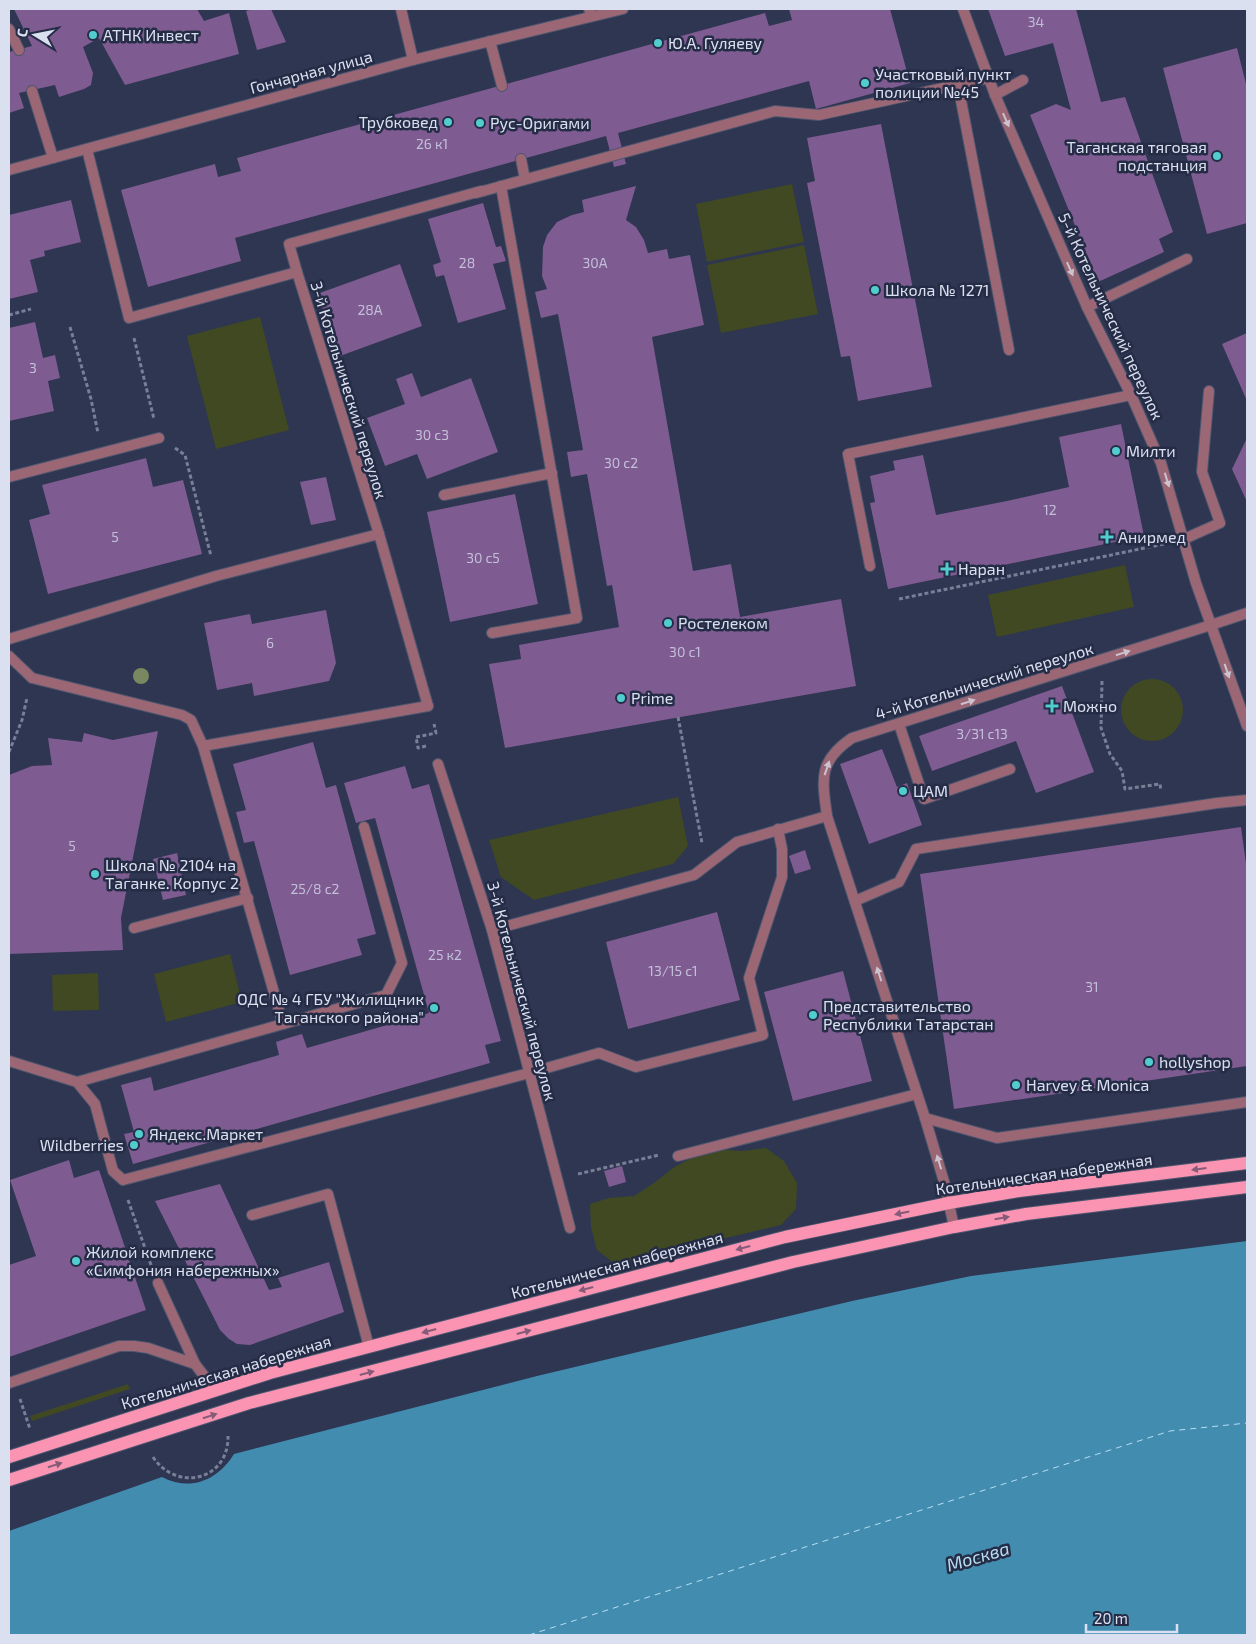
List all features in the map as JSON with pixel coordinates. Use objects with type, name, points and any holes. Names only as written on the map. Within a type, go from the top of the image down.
[{"type":"main road","name":"Котельническая набережная","points":[[9,1457],[270,1373],[785,1237],[949,1203],[1019,1191],[1247,1163]]},
{"type":"main road","points":[[9,1480],[249,1403],[793,1262],[954,1227],[1026,1214],[1247,1187]]},
{"type":"street","points":[[400,9],[413,60]]},
{"type":"street","name":"Гончарная улица","points":[[9,170],[413,60],[490,41],[590,12],[623,9]]},
{"type":"street","name":"5-й Котельнический переулок","points":[[963,9],[995,95],[1087,307],[1131,395],[1162,463],[1196,583],[1247,726]]},
{"type":"street","points":[[9,29],[19,50]]},
{"type":"street","points":[[490,41],[502,86]]},
{"type":"street","points":[[611,156],[476,193],[775,111],[819,115],[988,78]]},
{"type":"street","points":[[995,95],[1023,80]]},
{"type":"street","points":[[958,85],[1009,350]]},
{"type":"street","points":[[32,90],[53,158]]},
{"type":"street","points":[[88,148],[129,318]]},
{"type":"street","points":[[297,272],[289,244],[623,152]]},
{"type":"street","points":[[521,159],[525,179]]},
{"type":"street","points":[[492,632],[577,618],[502,186]]},
{"type":"street","points":[[1087,307],[1187,259]]},
{"type":"street","name":"3-й Котельнический переулок","points":[[129,318],[297,272],[379,534],[428,706],[203,746]]},
{"type":"street","points":[[1184,539],[1220,523],[1202,472],[1209,391]]},
{"type":"street","points":[[870,566],[848,454],[1131,395]]},
{"type":"street","points":[[9,477],[159,438]]},
{"type":"street","points":[[444,495],[552,473]]},
{"type":"street","points":[[9,638],[216,576],[379,534]]},
{"type":"street","name":"4-й Котельнический переулок","points":[[954,1227],[925,1118],[827,816],[823,784],[826,766],[836,749],[852,738],[1247,613]]},
{"type":"street","points":[[9,656],[32,678],[182,715],[191,720],[203,746],[283,1024]]},
{"type":"street","points":[[899,724],[924,799],[1010,769]]},
{"type":"street","name":"3-й Котельнический переулок","points":[[438,764],[492,930],[570,1228]]},
{"type":"street","points":[[855,901],[898,882],[916,850],[1217,803],[1247,800]]},
{"type":"street","points":[[492,930],[694,875],[736,842],[827,816]]},
{"type":"street","points":[[9,1061],[77,1082],[386,995],[402,963],[364,827]]},
{"type":"street","points":[[77,1082],[95,1104],[113,1170],[122,1180],[530,1073],[599,1053],[636,1067],[763,1035],[749,978],[782,877],[782,849],[778,829]]},
{"type":"street","points":[[134,928],[248,898]]},
{"type":"street","points":[[678,1156],[917,1094]]},
{"type":"street","points":[[925,1118],[997,1138],[1247,1102]]},
{"type":"street","points":[[252,1215],[328,1194],[369,1347]]},
{"type":"street","points":[[158,1283],[195,1364],[215,1390]]},
{"type":"street","points":[[11,1383],[119,1346],[148,1348],[195,1364]]},
{"type":"path","points":[[9,315],[31,309]]},
{"type":"path","points":[[129,318],[159,438],[185,455],[216,576]]},
{"type":"path","points":[[70,327],[97,427]]},
{"type":"path","points":[[899,599],[1165,543]]},
{"type":"path","points":[[1105,658],[1101,728],[1110,754],[1122,771],[1125,789],[1160,784]]},
{"type":"path","points":[[9,752],[22,720],[32,678]]},
{"type":"path","points":[[678,717],[706,866]]},
{"type":"path","points":[[418,748],[416,737],[436,733]]},
{"type":"path","points":[[558,1179],[654,1155],[678,1156]]},
{"type":"path","points":[[130,1208],[158,1283]]},
{"type":"path","points":[[11,1383],[30,1429]]},
{"type":"path","points":[[153,1458],[164,1470],[172,1475],[185,1478],[198,1477],[207,1474],[220,1463],[228,1447],[228,1436]]},
{"type":"green space","points":[[792,184],[804,242],[707,262],[696,204]]},
{"type":"green space","points":[[804,245],[818,314],[721,333],[707,265]]},
{"type":"green space","points":[[260,317],[289,430],[216,449],[187,336]]},
{"type":"green space","points":[[1125,565],[1134,607],[997,637],[988,595]]},
{"type":"green space","points":[[1152,679],[1164,681],[1174,688],[1181,698],[1183,710],[1181,722],[1174,732],[1164,739],[1152,741],[1140,739],[1130,732],[1123,722],[1121,710],[1123,698],[1130,688],[1140,681]]},
{"type":"green space","points":[[678,797],[688,846],[673,864],[534,900],[501,877],[489,840]]},
{"type":"green space","points":[[230,954],[242,1002],[166,1022],[154,974]]},
{"type":"green space","points":[[98,973],[99,1010],[53,1011],[52,975]]},
{"type":"green space","points":[[766,1148],[784,1161],[797,1183],[796,1209],[781,1225],[615,1264],[597,1250],[591,1228],[590,1204],[609,1198],[634,1196],[673,1168],[693,1157],[716,1149],[741,1151]]},
{"type":"green space","points":[[128,1384],[130,1389],[32,1421],[30,1416]]},
{"type":"water","name":"Москва","points":[[1247,1241],[1247,1635],[9,1635],[9,1531],[162,1477],[183,1483],[203,1481],[220,1471],[234,1454],[537,1376],[852,1301],[971,1276]]},
{"type":"building","points":[[14,9],[197,9],[204,21],[229,13],[239,54],[125,85],[99,38],[83,47],[93,73],[91,85],[59,97],[55,85],[19,93],[24,108],[9,113],[9,52],[32,46]]},
{"type":"building","points":[[271,9],[286,42],[257,50],[246,11]]},
{"type":"building","points":[[789,9],[890,9],[910,83],[816,109],[809,81],[618,133],[626,164],[614,167],[606,136],[235,238],[241,261],[148,287],[121,190],[215,164],[218,177],[241,171],[237,158],[765,13],[769,26],[792,20]]},
{"type":"building","points":[[988,9],[1076,9],[1101,102],[1125,97],[1173,232],[1159,239],[1164,252],[1098,282],[1030,115],[1056,104],[1071,110],[1053,43],[1005,56]]},
{"type":"building","name":"Таганская тяговая подстанция","points":[[1237,48],[1247,88],[1247,223],[1207,234],[1163,68]]},
{"type":"building","points":[[881,124],[932,387],[858,401],[850,356],[841,357],[807,183],[815,181],[807,138]]},
{"type":"building","points":[[636,186],[626,220],[636,227],[644,240],[648,253],[667,249],[669,259],[690,255],[704,325],[652,337],[693,571],[731,564],[740,617],[841,599],[856,686],[505,748],[489,664],[521,659],[519,645],[619,627],[612,585],[607,586],[587,474],[571,477],[567,452],[583,450],[558,314],[541,318],[535,292],[547,289],[542,276],[543,247],[547,235],[557,222],[584,212],[582,200]]},
{"type":"building","points":[[71,200],[81,242],[44,251],[45,256],[30,260],[38,292],[9,299],[9,215]]},
{"type":"building","points":[[483,203],[496,247],[501,246],[506,261],[493,264],[506,309],[458,323],[444,275],[436,277],[433,265],[441,262],[428,219]]},
{"type":"building","points":[[400,264],[422,326],[340,356],[317,294]]},
{"type":"building","points":[[35,322],[43,358],[55,355],[60,378],[48,381],[54,411],[9,421],[9,328]]},
{"type":"building","points":[[1247,333],[1247,401],[1222,344]]},
{"type":"building","points":[[412,373],[421,397],[471,378],[498,452],[427,479],[417,454],[385,466],[367,418],[405,404],[396,379]]},
{"type":"building","points":[[1121,424],[1144,536],[888,589],[870,503],[875,502],[870,476],[895,470],[893,461],[923,455],[936,515],[1007,501],[1069,487],[1059,437]]},
{"type":"building","points":[[1247,438],[1247,502],[1232,469]]},
{"type":"building","points":[[146,458],[153,487],[183,480],[202,554],[48,594],[29,520],[50,514],[42,485]]},
{"type":"building","points":[[326,477],[336,520],[311,525],[300,482]]},
{"type":"building","points":[[515,494],[538,604],[450,622],[427,512]]},
{"type":"building","points":[[326,610],[336,663],[329,681],[254,696],[252,683],[217,690],[204,623],[250,614],[252,624]]},
{"type":"building","points":[[1062,686],[1094,772],[1036,793],[1016,741],[932,771],[919,736]]},
{"type":"building","points":[[158,731],[121,918],[123,950],[9,954],[9,775],[32,766],[52,765],[48,738],[82,742],[84,733],[113,740]]},
{"type":"building","points":[[313,742],[326,788],[336,785],[376,934],[357,939],[362,955],[290,975],[254,841],[244,843],[236,812],[246,810],[233,764]]},
{"type":"building","points":[[882,749],[897,787],[907,783],[922,825],[869,844],[840,764]]},
{"type":"building","points":[[405,766],[412,789],[429,784],[501,1041],[485,1045],[490,1063],[133,1164],[124,1134],[134,1132],[121,1085],[151,1077],[154,1091],[279,1055],[276,1042],[302,1034],[307,1048],[429,1013],[375,818],[356,823],[344,783]]},
{"type":"building","points":[[1241,827],[1247,871],[1247,1066],[954,1109],[920,874]]},
{"type":"building","points":[[805,850],[811,869],[795,874],[789,856]]},
{"type":"building","points":[[177,853],[186,895],[163,900],[153,859]]},
{"type":"building","points":[[717,912],[740,1000],[628,1029],[606,942]]},
{"type":"building","name":"Представительство Республики Татарстан","points":[[843,971],[872,1081],[793,1101],[764,992]]},
{"type":"building","name":"Жилой комплекс «Симфония набережных»","points":[[69,1160],[74,1178],[99,1170],[146,1310],[9,1357],[9,1265],[36,1256],[10,1180]]},
{"type":"building","points":[[622,1166],[626,1182],[609,1187],[604,1171]]},
{"type":"building","points":[[220,1184],[269,1290],[282,1287],[278,1278],[329,1262],[344,1312],[250,1345],[237,1344],[220,1330],[155,1201]]},
{"type":"ferry route","points":[[529,1635],[1170,1431],[1247,1423]]},
{"type":"place","name":"АТНК Инвест","points":[[93,35]]},
{"type":"place","name":"Ю.А. Гуляеву","points":[[658,43]]},
{"type":"place","name":"Участковый пункт полиции №45","points":[[865,83]]},
{"type":"place","name":"Трубковед","points":[[448,122]]},
{"type":"place","name":"Руc-Оригами","points":[[480,123]]},
{"type":"place","name":"Таганская тяговая подстанция","points":[[1217,156]]},
{"type":"place","name":"Школа № 1271","points":[[875,290]]},
{"type":"place","name":"Милти","points":[[1116,451]]},
{"type":"place","name":"Анирмед","points":[[1107,537]]},
{"type":"place","name":"Наран","points":[[947,569]]},
{"type":"place","name":"Ростелеком","points":[[668,623]]},
{"type":"place","name":"Prime","points":[[621,698]]},
{"type":"place","name":"Можно","points":[[1052,706]]},
{"type":"place","name":"ЦАМ","points":[[903,791]]},
{"type":"place","name":"Школа № 2104 на Таганке. Корпус 2","points":[[95,874]]},
{"type":"place","name":"ОДС № 4 ГБУ \"Жилищник Таганского района\"","points":[[434,1008]]},
{"type":"place","name":"Представительство Республики Татарстан","points":[[813,1015]]},
{"type":"place","name":"hollyshop","points":[[1149,1062]]},
{"type":"place","name":"Harvey & Monica","points":[[1016,1085]]},
{"type":"place","name":"Яндекс.Маркет","points":[[139,1134]]},
{"type":"place","name":"Wildberries","points":[[134,1145]]},
{"type":"place","name":"Жилой комплекс «Симфония набережных»","points":[[76,1261]]}]
